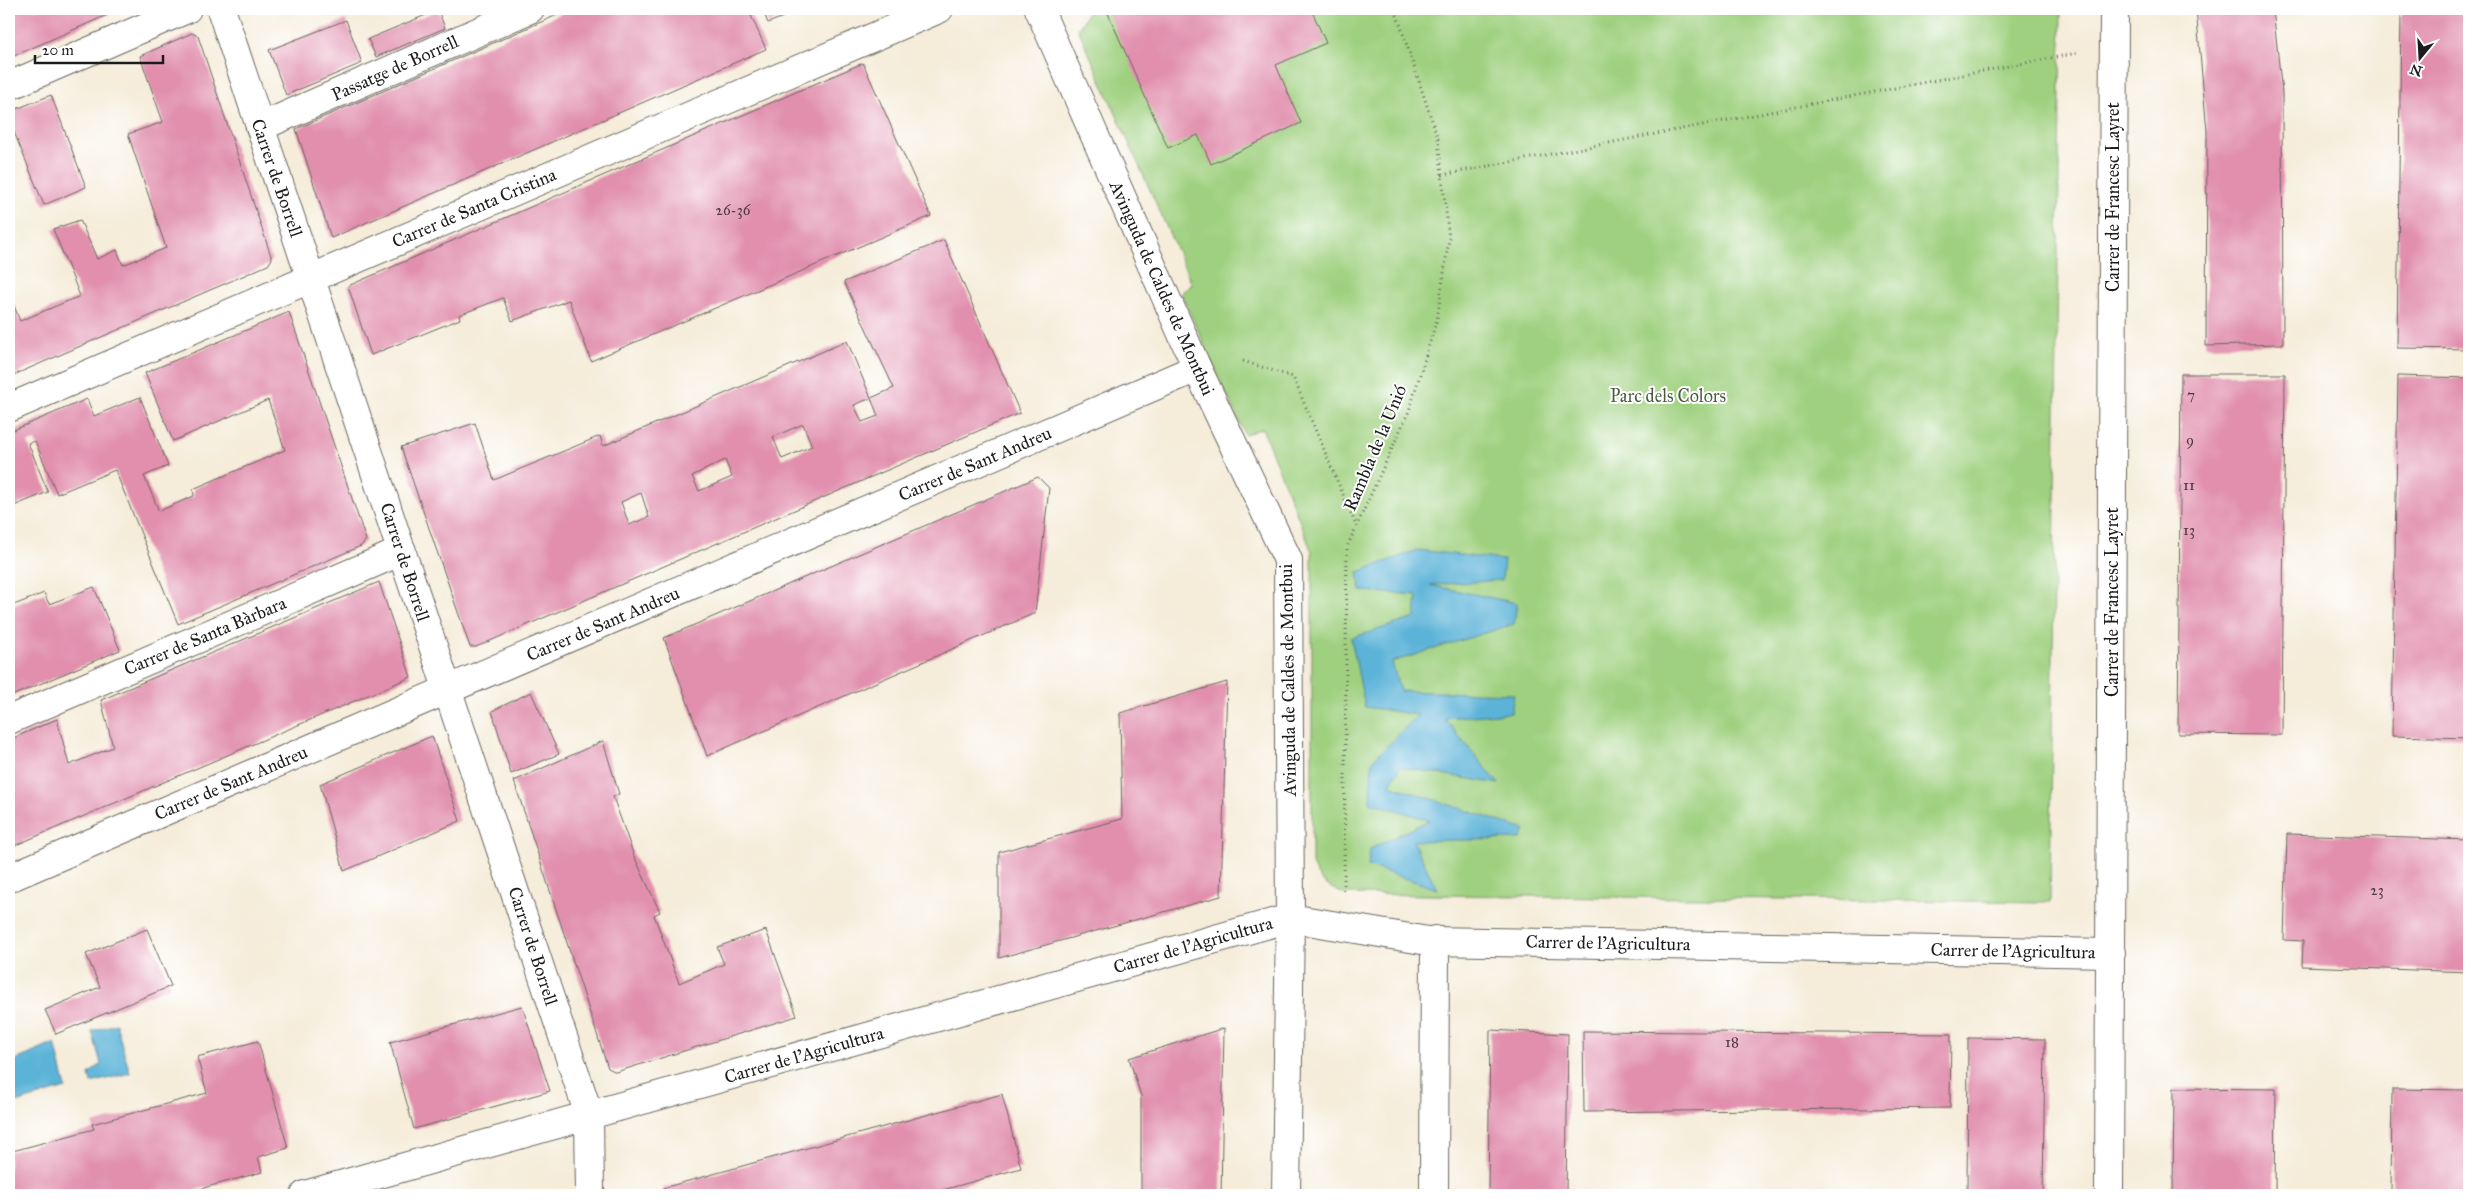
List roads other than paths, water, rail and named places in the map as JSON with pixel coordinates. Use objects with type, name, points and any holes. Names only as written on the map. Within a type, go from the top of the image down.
[{"type":"street","points":[[9,86],[187,9]]},
{"type":"street","name":"Carrer de Borrell","points":[[221,9],[589,1115],[590,1195]]},
{"type":"street","name":"Passatge de Borrell","points":[[260,127],[530,9]]},
{"type":"street","name":"Carrer de Santa Cristina","points":[[9,408],[939,9]]},
{"type":"street","name":"Avinguda de Caldes de Montbui","points":[[1039,9],[1198,368],[1288,560],[1290,918],[1286,1195]]},
{"type":"street","name":"Carrer de Francesc Layret","points":[[2109,1195],[2114,9]]},
{"type":"street","name":"Carrer de Sant Andreu","points":[[9,878],[1198,368]]},
{"type":"street","name":"Carrer de Santa Bàrbara","points":[[9,720],[402,551]]},
{"type":"street","name":"Carrer de l'Agricultura","points":[[305,1195],[1290,918],[1434,940],[2110,953]]},
{"type":"street","points":[[1434,940],[1434,1195]]},
{"type":"water","points":[[1417,550],[1504,560],[1502,580],[1430,585],[1517,603],[1514,624],[1392,662],[1400,691],[1514,694],[1511,713],[1444,718],[1499,784],[1400,767],[1390,785],[1525,830],[1521,839],[1413,841],[1437,889],[1368,866],[1370,849],[1429,820],[1370,802],[1372,761],[1418,715],[1365,707],[1351,638],[1415,618],[1417,595],[1361,591],[1358,572]]},
{"type":"water","points":[[116,1024],[130,1073],[91,1083],[89,1074],[101,1064],[92,1031]]},
{"type":"water","points":[[55,1043],[66,1088],[9,1105],[9,1063]]},
{"type":"park label","name":"Parc dels Colors","points":[[1668,396]]}]
